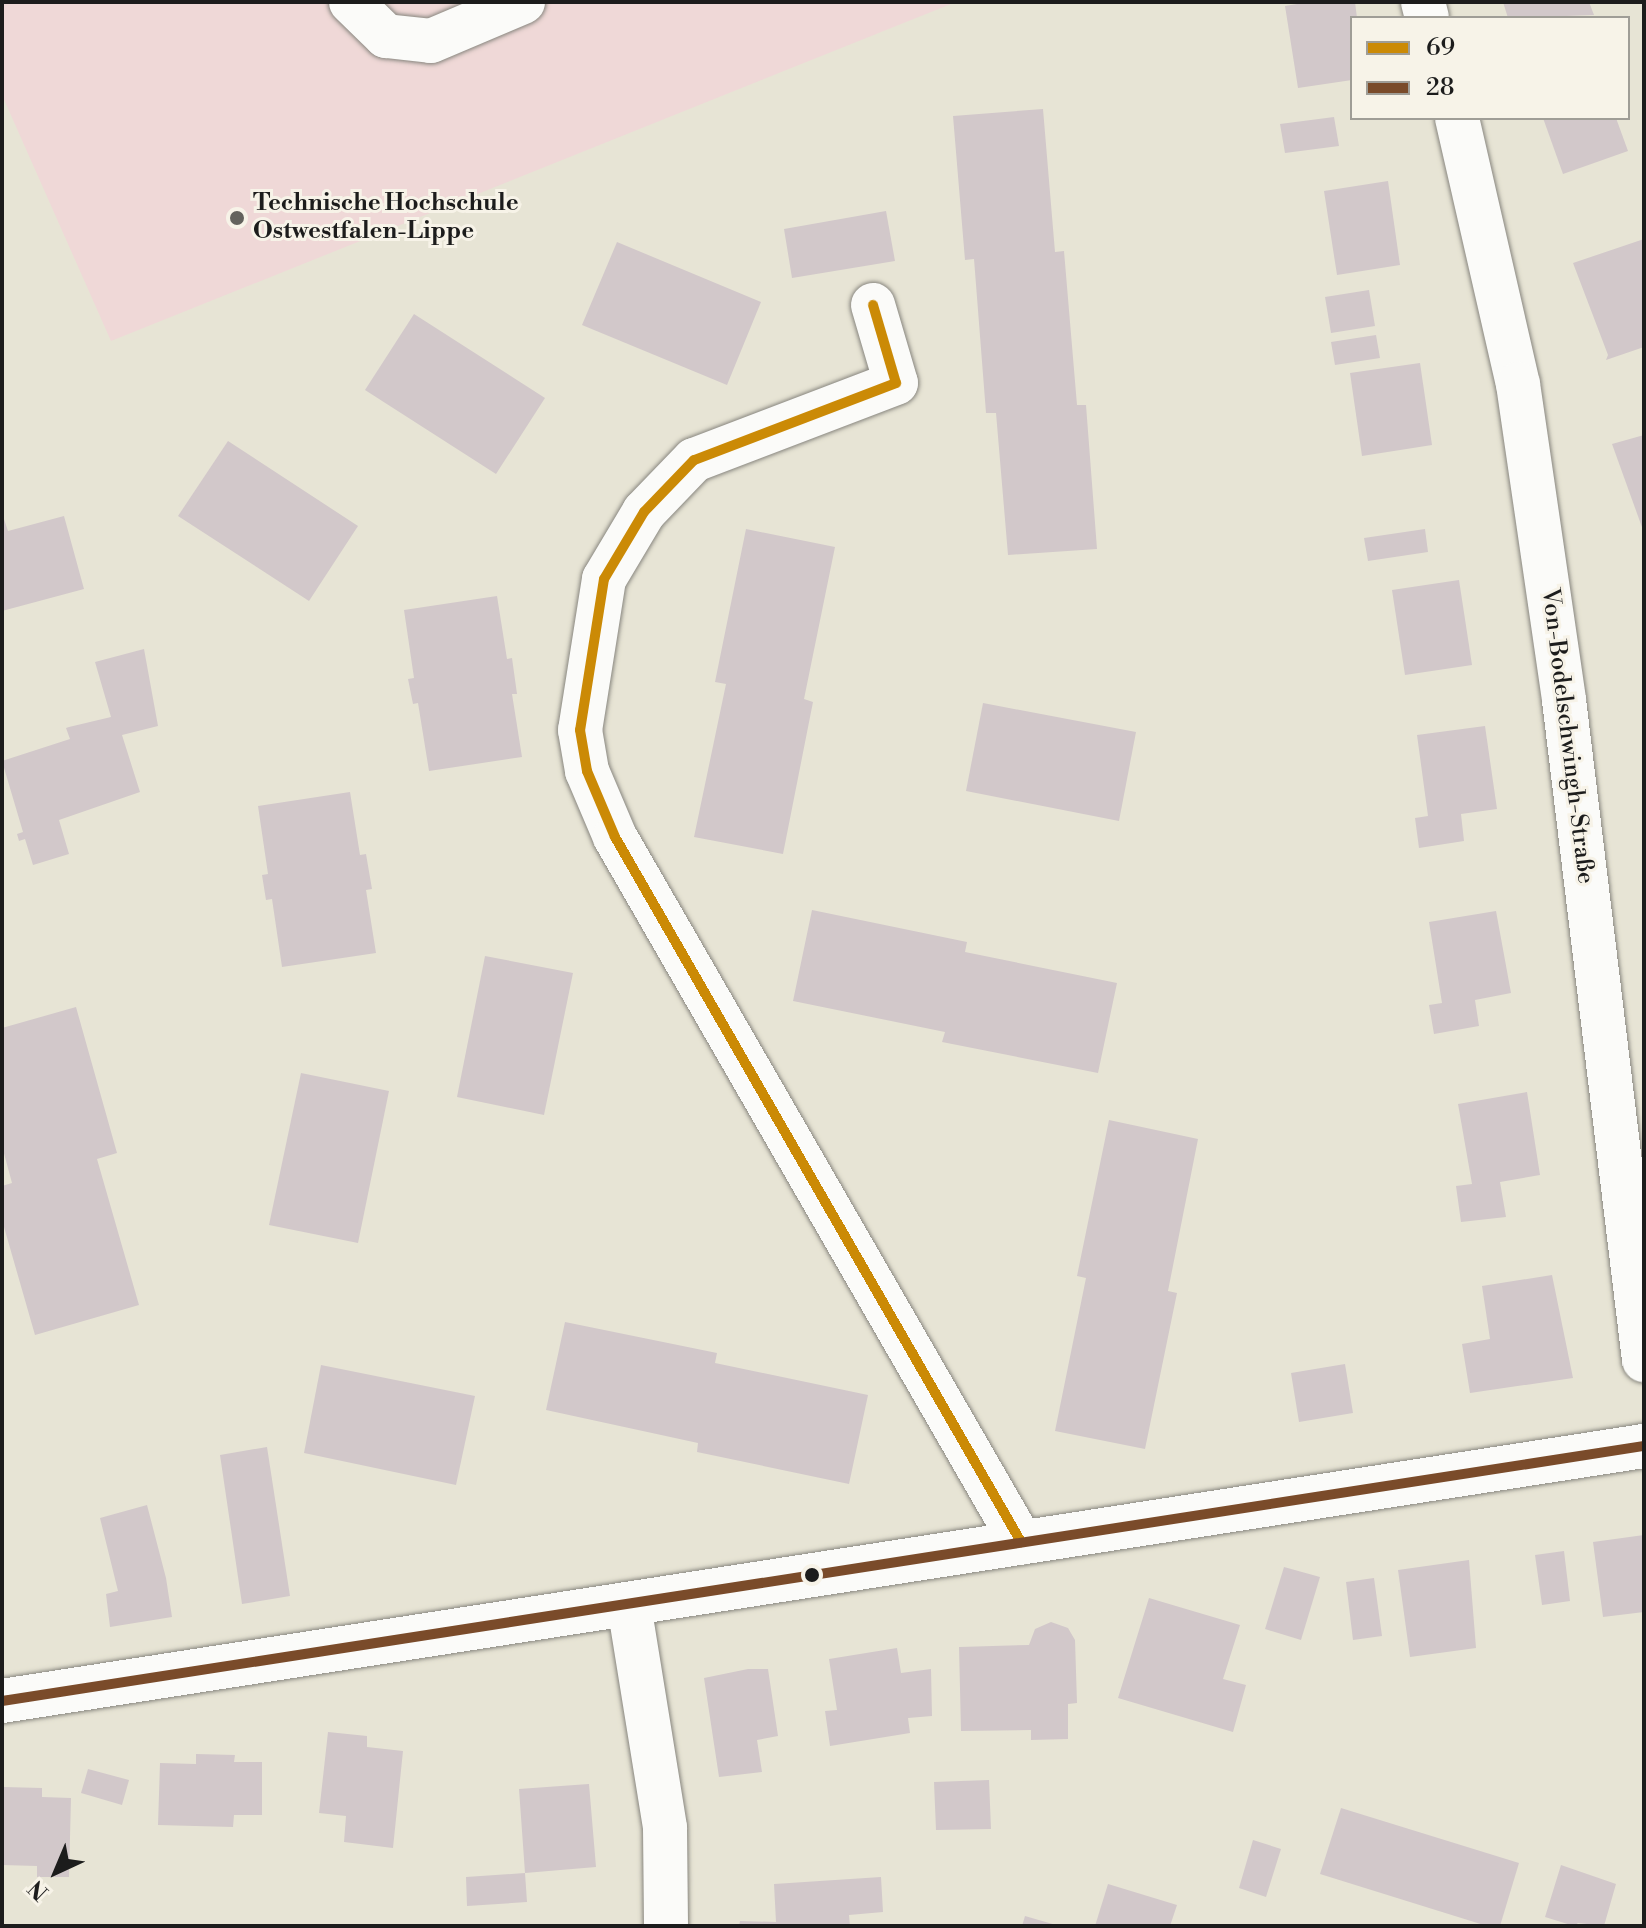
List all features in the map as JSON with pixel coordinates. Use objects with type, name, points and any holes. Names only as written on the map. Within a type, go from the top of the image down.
[{"type":"street","points":[[351,2],[386,36],[431,41],[523,2]]},
{"type":"street","name":"Von-Bodelschwingh-Straße","points":[[1458,120],[1469,160],[1520,400],[1564,700],[1644,1360]]},
{"type":"street","points":[[873,305],[896,383],[694,460],[644,512],[604,579],[580,730],[587,771],[615,837],[1021,1542]]},
{"type":"street","points":[[2,1701],[1644,1446]]},
{"type":"street","points":[[629,1605],[665,1828],[666,1926]]},
{"type":"shaded area","name":"Technische Hochschule Ostwestfalen-Lippe","points":[[2,2],[956,2],[111,341],[2,95]]},
{"type":"building","points":[[1309,2],[1355,2],[1357,16],[1350,16],[1350,80],[1298,88],[1285,6]]},
{"type":"building","points":[[1503,2],[1589,2],[1594,15],[1565,16],[1507,16]]},
{"type":"building","points":[[1043,109],[1055,252],[1064,251],[1077,405],[1086,405],[1097,549],[1008,555],[996,413],[986,413],[974,259],[965,260],[953,116]]},
{"type":"building","points":[[1334,117],[1339,146],[1285,153],[1280,124]]},
{"type":"building","points":[[1544,120],[1617,120],[1628,151],[1563,174]]},
{"type":"building","points":[[1388,181],[1400,265],[1337,275],[1324,191]]},
{"type":"building","points":[[886,211],[895,261],[792,278],[784,229]]},
{"type":"building","points":[[1644,239],[1644,347],[1606,360],[1608,355],[1573,263]]},
{"type":"building","points":[[617,242],[761,302],[727,385],[582,325]]},
{"type":"building","points":[[1369,290],[1375,326],[1331,333],[1325,297]]},
{"type":"building","points":[[414,314],[545,398],[496,474],[365,390]]},
{"type":"building","points":[[1376,335],[1380,358],[1335,365],[1331,342]]},
{"type":"building","points":[[1420,363],[1432,445],[1362,456],[1350,373]]},
{"type":"building","points":[[1644,435],[1644,530],[1643,530],[1612,444]]},
{"type":"building","points":[[228,441],[358,526],[309,601],[178,516]]},
{"type":"building","points":[[2,513],[8,531],[64,516],[84,589],[2,611]]},
{"type":"building","points":[[746,529],[835,547],[804,699],[813,702],[783,854],[694,837],[726,684],[715,682]]},
{"type":"building","points":[[1425,529],[1428,552],[1368,561],[1364,538]]},
{"type":"building","points":[[1459,580],[1472,665],[1405,675],[1392,590]]},
{"type":"building","points":[[497,596],[507,659],[512,658],[517,694],[512,694],[522,757],[429,771],[418,703],[413,704],[408,679],[414,678],[404,610]]},
{"type":"building","points":[[144,649],[158,726],[122,735],[140,792],[59,820],[69,854],[33,865],[25,839],[19,841],[17,834],[23,832],[2,761],[70,739],[66,728],[111,717],[95,662]]},
{"type":"building","points":[[983,703],[1136,732],[1119,821],[966,791]]},
{"type":"building","points":[[1485,726],[1497,809],[1461,814],[1464,841],[1419,848],[1415,818],[1428,816],[1417,735]]},
{"type":"building","points":[[350,792],[360,855],[366,854],[372,889],[366,890],[376,953],[282,967],[272,899],[266,900],[262,875],[268,874],[258,806]]},
{"type":"building","points":[[812,910],[967,942],[965,952],[1117,983],[1098,1073],[942,1042],[945,1032],[793,1001]]},
{"type":"building","points":[[1496,911],[1511,993],[1475,1000],[1479,1026],[1434,1034],[1429,1005],[1442,1003],[1429,922]]},
{"type":"building","points":[[485,956],[573,973],[544,1115],[457,1097]]},
{"type":"building","points":[[76,1007],[117,1153],[97,1159],[139,1305],[35,1335],[2,1220],[2,1186],[12,1183],[2,1146],[2,1028]]},
{"type":"building","points":[[301,1073],[389,1091],[358,1243],[269,1225]]},
{"type":"building","points":[[1527,1092],[1540,1175],[1500,1182],[1506,1217],[1461,1222],[1456,1186],[1472,1184],[1458,1104]]},
{"type":"building","points":[[1109,1120],[1198,1139],[1168,1291],[1177,1293],[1145,1449],[1055,1431],[1086,1278],[1077,1276]]},
{"type":"building","points":[[1552,1275],[1573,1378],[1470,1393],[1462,1344],[1490,1339],[1482,1286]]},
{"type":"building","points":[[565,1322],[717,1353],[715,1363],[868,1395],[849,1484],[697,1452],[698,1443],[546,1410]]},
{"type":"building","points":[[1345,1364],[1353,1413],[1299,1422],[1291,1373]]},
{"type":"building","points":[[321,1365],[475,1396],[456,1485],[304,1453]]},
{"type":"building","points":[[267,1447],[290,1596],[242,1604],[220,1455]]},
{"type":"building","points":[[147,1505],[166,1578],[172,1617],[110,1627],[106,1594],[118,1591],[100,1518]]},
{"type":"building","points":[[1644,1535],[1644,1612],[1603,1617],[1593,1542]]},
{"type":"building","points":[[1564,1551],[1570,1601],[1542,1605],[1535,1555]]},
{"type":"building","points":[[1469,1560],[1476,1648],[1410,1657],[1398,1570]]},
{"type":"building","points":[[1284,1567],[1320,1577],[1301,1640],[1265,1629]]},
{"type":"building","points":[[1374,1578],[1382,1636],[1353,1640],[1346,1582]]},
{"type":"building","points":[[1149,1598],[1240,1625],[1223,1679],[1246,1685],[1233,1732],[1118,1698]]},
{"type":"building","points":[[1051,1622],[1068,1628],[1075,1640],[1077,1703],[1068,1704],[1068,1739],[1031,1740],[1031,1730],[961,1731],[959,1647],[1029,1645],[1035,1629]]},
{"type":"building","points":[[897,1648],[901,1673],[931,1669],[932,1716],[908,1718],[910,1733],[830,1746],[825,1711],[837,1710],[829,1659]]},
{"type":"building","points":[[748,1669],[768,1669],[778,1736],[757,1740],[762,1772],[719,1777],[704,1678]]},
{"type":"building","points":[[328,1732],[367,1736],[367,1747],[403,1751],[393,1848],[344,1842],[346,1816],[319,1813]]},
{"type":"building","points":[[196,1754],[235,1755],[234,1762],[262,1762],[262,1815],[234,1815],[233,1827],[158,1825],[160,1763],[196,1764]]},
{"type":"building","points":[[88,1769],[129,1780],[122,1805],[81,1793]]},
{"type":"building","points":[[989,1780],[991,1829],[936,1830],[934,1782]]},
{"type":"building","points":[[589,1784],[596,1867],[525,1873],[519,1789]]},
{"type":"building","points":[[4,1787],[42,1788],[42,1797],[71,1798],[69,1877],[37,1877],[37,1866],[2,1865]]},
{"type":"building","points":[[1341,1808],[1519,1863],[1500,1926],[1487,1926],[1320,1874]]},
{"type":"building","points":[[1253,1840],[1281,1849],[1266,1897],[1239,1888]]},
{"type":"building","points":[[1561,1865],[1616,1884],[1604,1926],[1578,1923],[1574,1926],[1545,1917]]},
{"type":"building","points":[[525,1873],[527,1902],[467,1906],[466,1877]]},
{"type":"building","points":[[881,1877],[883,1912],[849,1915],[850,1926],[739,1926],[740,1921],[776,1922],[774,1884]]},
{"type":"building","points":[[1108,1884],[1177,1905],[1170,1926],[1095,1926]]},
{"type":"building","points":[[1025,1916],[1056,1925],[1056,1926],[1022,1926]]},
{"type":"transit line","name":"69","points":[[873,305],[896,383],[694,460],[644,512],[604,579],[580,730],[587,771],[615,837],[1021,1542]]},
{"type":"transit line","name":"28","points":[[2,1701],[1644,1446]]},
{"type":"place","name":"Technische Hochschule Ostwestfalen-Lippe","points":[[237,218]]}]
